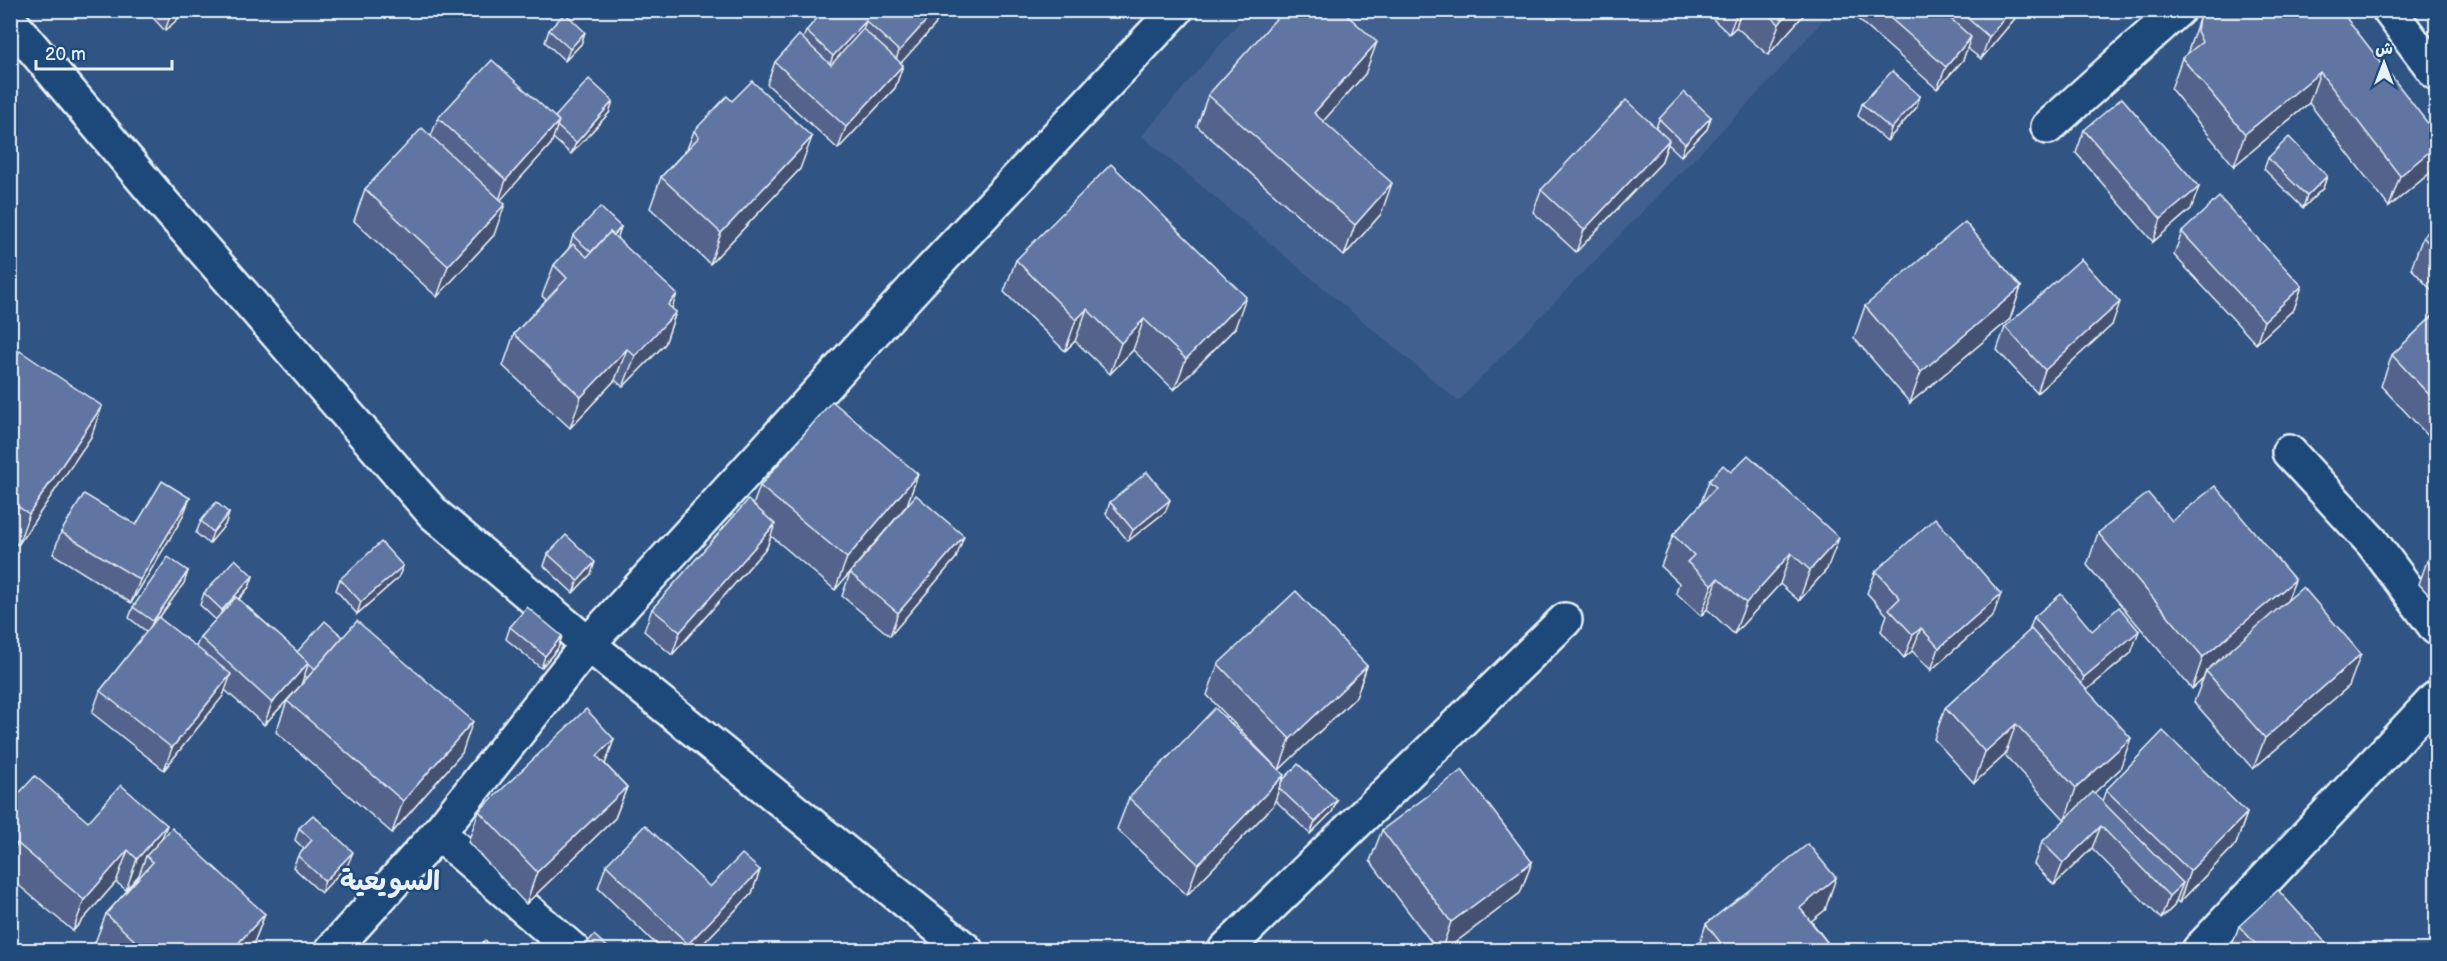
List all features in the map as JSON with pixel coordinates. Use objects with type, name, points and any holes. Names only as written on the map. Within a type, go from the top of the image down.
[{"type":"main road","points":[[332,951],[438,833],[588,644],[916,286],[1176,10]]},
{"type":"main road","points":[[2048,127],[2178,10]]},
{"type":"main road","points":[[2389,10],[2436,72]]},
{"type":"main road","points":[[10,21],[163,203],[434,514],[588,644],[966,951]]},
{"type":"main road","points":[[2289,452],[2372,542],[2436,628]]},
{"type":"main road","points":[[1226,951],[1565,620]]},
{"type":"main road","points":[[2199,951],[2436,698]]},
{"type":"main road","points":[[438,833],[573,951]]},
{"type":"shaded area","points":[[1249,11],[1831,11],[1769,82],[1458,401],[1142,136]]},
{"type":"building","points":[[824,10],[936,10],[899,51],[866,21],[833,56],[806,31]]},
{"type":"building","points":[[1284,10],[1341,10],[1377,42],[1314,113],[1392,183],[1355,225],[1208,95]]},
{"type":"building","points":[[1764,10],[1791,10],[1779,24]]},
{"type":"building","points":[[1881,10],[1941,10],[1971,37],[1946,67]]},
{"type":"building","points":[[1958,10],[2011,10],[1989,37]]},
{"type":"building","points":[[2205,10],[2234,10],[2237,13],[2240,10],[2340,10],[2436,134],[2436,146],[2400,176],[2320,72],[2245,134],[2182,58],[2202,42],[2197,31],[2199,19]]},
{"type":"building","points":[[565,13],[585,32],[570,49],[549,30]]},
{"type":"building","points":[[863,29],[903,65],[846,127],[775,62],[799,35],[831,65]]},
{"type":"building","points":[[492,60],[559,121],[506,180],[438,118]]},
{"type":"building","points":[[1892,71],[1920,96],[1891,129],[1862,104]]},
{"type":"building","points":[[589,79],[613,101],[576,143],[557,126],[559,121],[555,117]]},
{"type":"building","points":[[752,81],[812,137],[721,233],[661,177],[699,137],[694,131],[727,96],[732,101]]},
{"type":"building","points":[[1684,92],[1711,117],[1685,144],[1659,119]]},
{"type":"building","points":[[2122,98],[2199,187],[2161,219],[2084,130]]},
{"type":"building","points":[[1626,100],[1669,140],[1584,230],[1541,190]]},
{"type":"building","points":[[422,128],[505,204],[448,266],[365,189]]},
{"type":"building","points":[[2289,137],[2327,176],[2307,196],[2268,158]]},
{"type":"building","points":[[1111,164],[1246,297],[1186,359],[1144,319],[1121,343],[1087,309],[1076,320],[1016,260]]},
{"type":"building","points":[[2219,197],[2302,286],[2264,321],[2182,232]]},
{"type":"building","points":[[600,207],[621,227],[614,235],[610,232],[591,252],[573,236]]},
{"type":"building","points":[[1965,222],[2021,287],[1921,372],[1865,306]]},
{"type":"building","points":[[2436,224],[2436,251],[2423,237]]},
{"type":"building","points":[[610,232],[677,294],[668,305],[676,312],[635,356],[627,349],[581,397],[514,334],[567,278],[554,265],[573,244],[587,257]]},
{"type":"building","points":[[2081,259],[2120,302],[2045,370],[2005,327]]},
{"type":"building","points":[[2436,313],[2436,402],[2392,355]]},
{"type":"building","points":[[20,351],[102,406],[29,514],[10,501],[10,364]]},
{"type":"building","points":[[832,401],[918,474],[847,558],[760,486]]},
{"type":"building","points":[[1748,455],[1839,538],[1810,570],[1791,553],[1746,603],[1718,578],[1712,585],[1687,562],[1694,555],[1673,535],[1716,487],[1709,481],[1723,465],[1731,472]]},
{"type":"building","points":[[1147,472],[1170,500],[1133,530],[1110,502]]},
{"type":"building","points":[[162,481],[190,498],[140,580],[61,532],[84,494],[136,525]]},
{"type":"building","points":[[2215,486],[2295,580],[2203,657],[2098,533],[2148,493],[2172,521]]},
{"type":"building","points":[[916,495],[964,536],[898,613],[850,573]]},
{"type":"building","points":[[748,500],[775,524],[680,632],[652,609]]},
{"type":"building","points":[[216,502],[229,513],[213,532],[201,521]]},
{"type":"building","points":[[1935,518],[2001,594],[1939,648],[1921,628],[1913,635],[1889,609],[1900,598],[1876,571]]},
{"type":"building","points":[[566,535],[595,562],[578,581],[548,554]]},
{"type":"building","points":[[381,542],[403,566],[361,602],[340,579]]},
{"type":"building","points":[[2436,553],[2436,572],[2427,561]]},
{"type":"building","points":[[168,557],[188,571],[153,621],[133,607]]},
{"type":"building","points":[[235,559],[253,576],[222,610],[204,593]]},
{"type":"building","points":[[2303,587],[2361,654],[2265,738],[2206,671]]},
{"type":"building","points":[[1296,591],[1367,666],[1290,739],[1218,664]]},
{"type":"building","points":[[2061,594],[2092,631],[2119,607],[2139,631],[2084,677],[2034,617]]},
{"type":"building","points":[[236,597],[309,662],[272,703],[200,637]]},
{"type":"building","points":[[527,607],[562,636],[545,656],[510,627]]},
{"type":"building","points":[[158,617],[231,674],[172,748],[100,691]]},
{"type":"building","points":[[325,621],[343,637],[315,669],[297,652]]},
{"type":"building","points":[[357,621],[473,721],[403,801],[287,701]]},
{"type":"building","points":[[2031,629],[2131,738],[2076,788],[2016,724],[1985,752],[1945,708]]},
{"type":"building","points":[[1215,708],[1284,775],[1198,864],[1129,798]]},
{"type":"building","points":[[586,709],[614,739],[597,756],[627,787],[537,872],[479,811]]},
{"type":"building","points":[[2163,731],[2247,813],[2190,871],[2106,790]]},
{"type":"building","points":[[1298,764],[1337,800],[1315,822],[1279,788],[1282,781]]},
{"type":"building","points":[[1462,770],[1532,862],[1451,922],[1382,830]]},
{"type":"building","points":[[35,776],[88,822],[121,785],[167,825],[137,859],[128,850],[84,900],[17,843],[10,850],[10,803]]},
{"type":"building","points":[[2093,792],[2183,883],[2169,896],[2101,826],[2063,863],[2042,842]]},
{"type":"building","points":[[313,815],[353,852],[325,881],[298,856],[312,840],[299,828]]},
{"type":"building","points":[[645,825],[710,887],[742,854],[760,870],[688,944],[606,865]]},
{"type":"building","points":[[172,828],[265,914],[231,951],[146,951],[106,914],[153,862],[146,856]]},
{"type":"building","points":[[1808,844],[1836,878],[1800,908],[1834,951],[1727,951],[1706,924]]},
{"type":"building","points":[[2278,890],[2333,951],[2262,951],[2239,926]]},
{"type":"building","points":[[594,935],[612,951],[580,951]]},
{"type":"building","points":[[485,940],[496,951],[475,951]]},
{"type":"building","points":[[10,943],[22,951],[10,951]]},
{"type":"district","name":"السويعية","points":[[390,882]]}]
